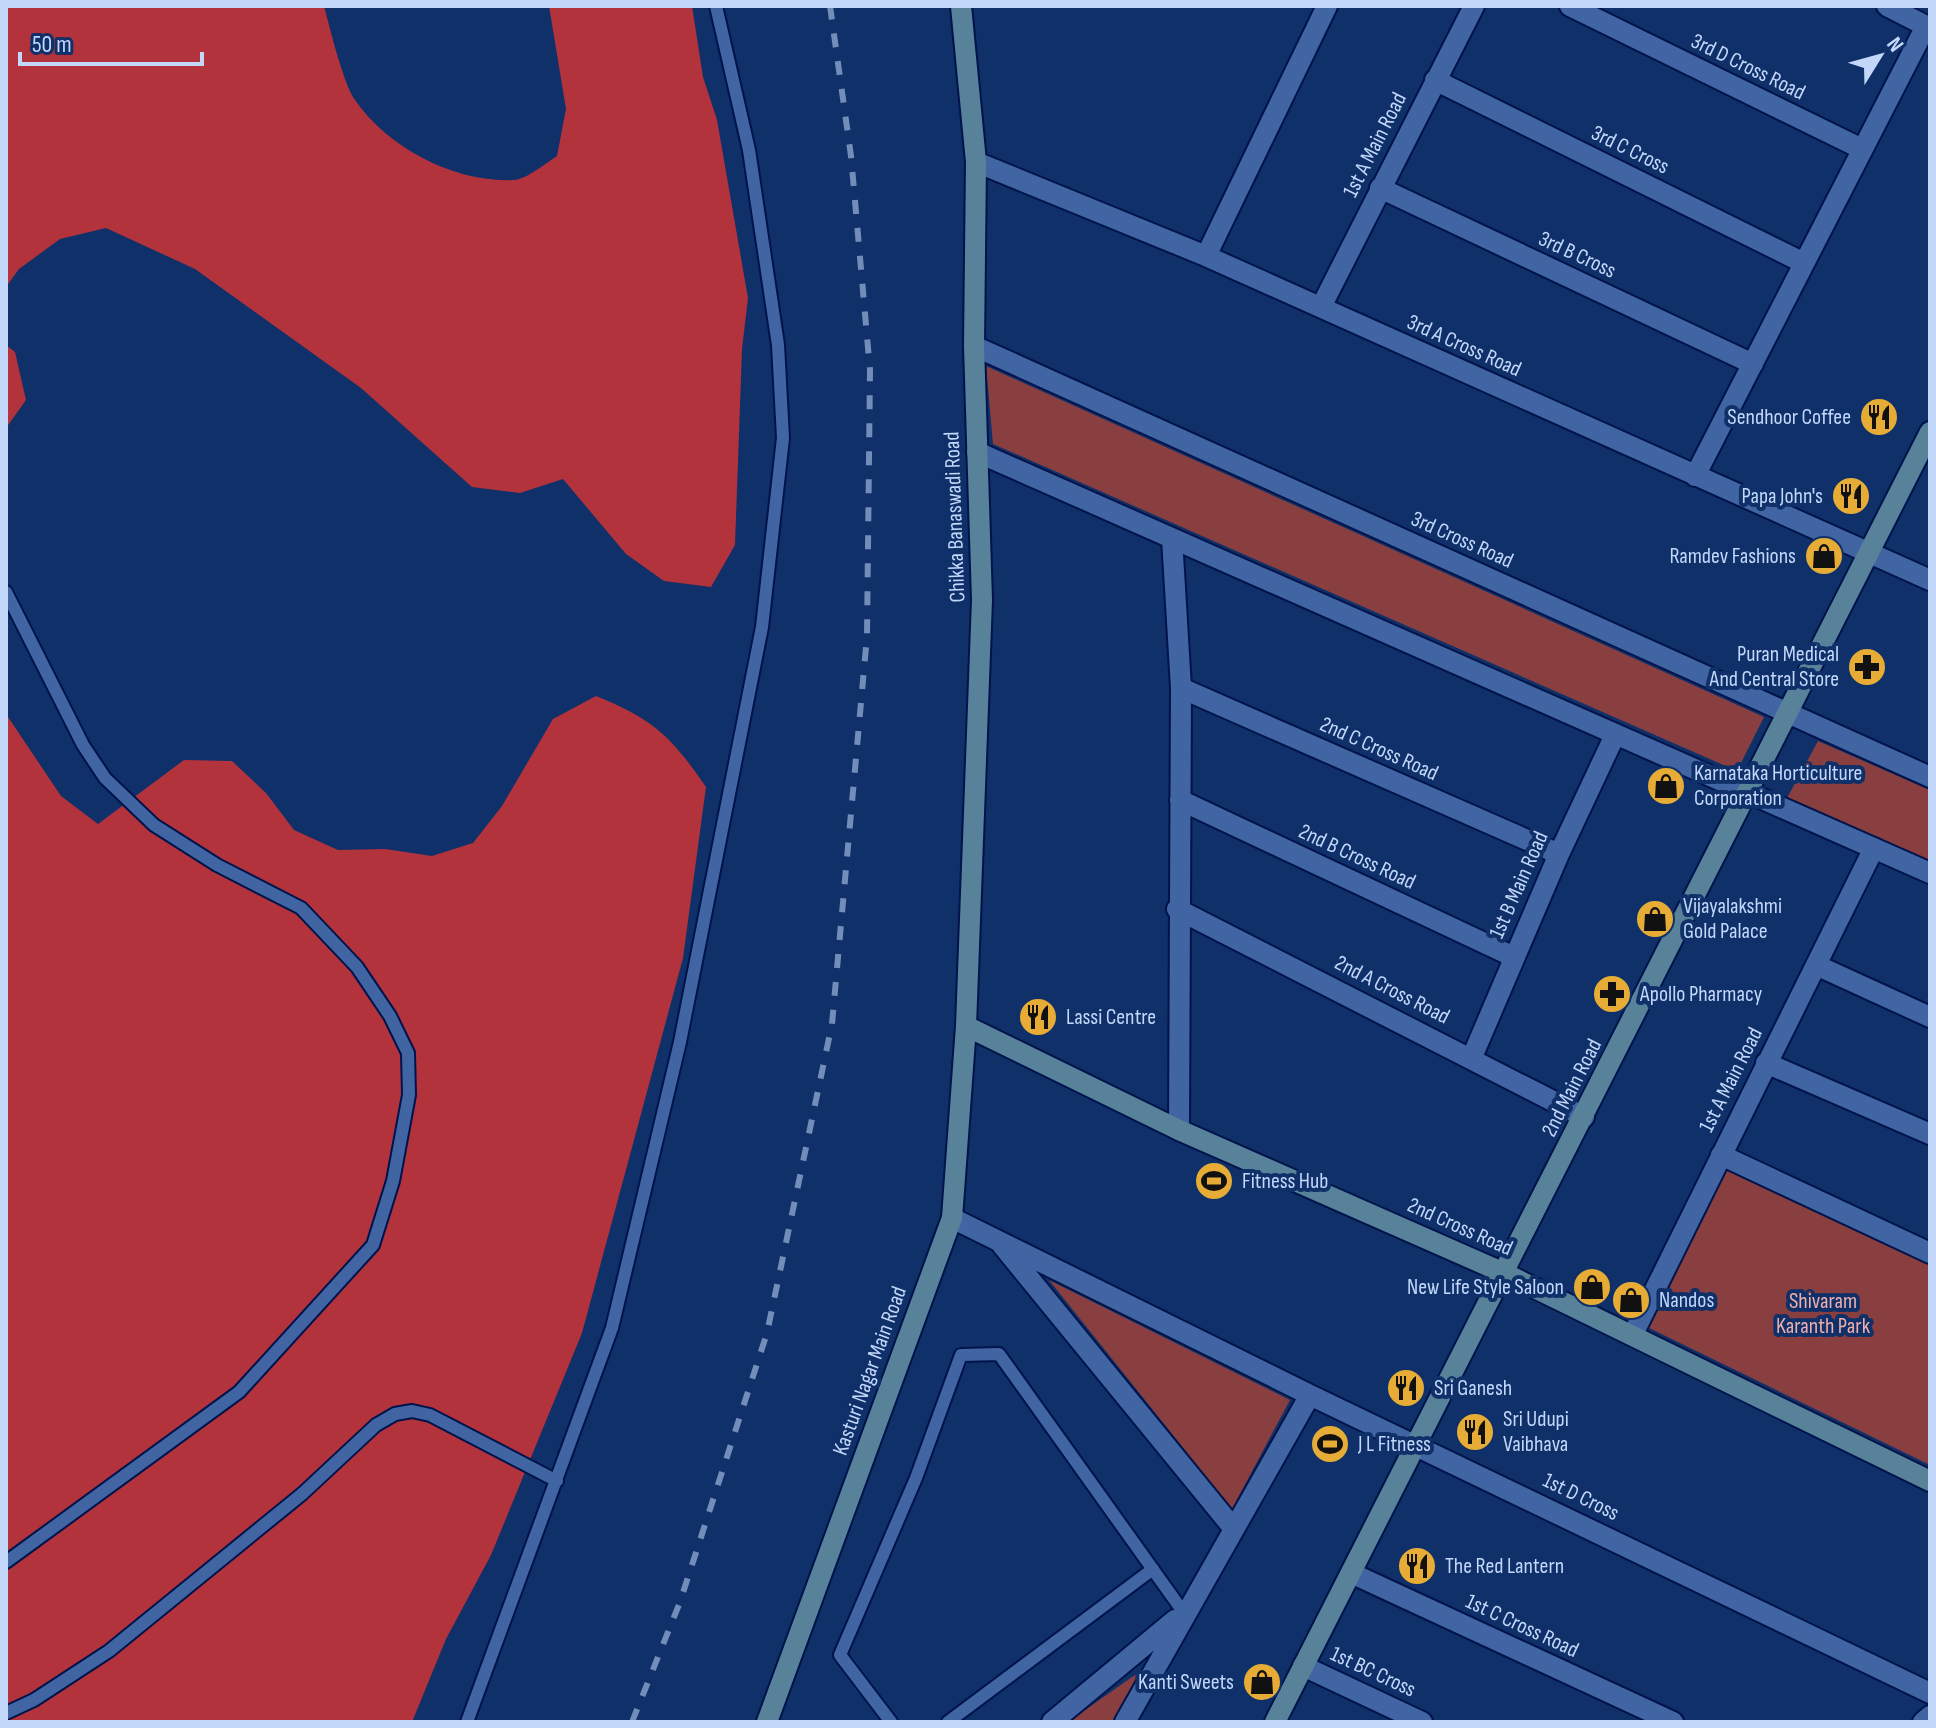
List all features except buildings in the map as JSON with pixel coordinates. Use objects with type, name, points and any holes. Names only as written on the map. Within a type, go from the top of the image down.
[{"type":"main road","name":"Chikka Banaswadi Road","points":[[961,6],[976,162],[974,346],[982,600],[966,1026]]},
{"type":"main road","name":"2nd Main Road","points":[[1275,1722],[1790,714],[1866,554],[1930,432]]},
{"type":"main road","name":"2nd Cross Road","points":[[966,1026],[1179,1130],[1504,1273],[1930,1481]]},
{"type":"main road","name":"Kasturi Nagar Main Road","points":[[767,1722],[952,1218],[966,1026]]},
{"type":"street","points":[[1206,256],[1327,6]]},
{"type":"street","name":"1st A Main Road","points":[[1321,307],[1474,6]]},
{"type":"street","name":"3rd D Cross Road","points":[[1570,6],[1862,149]]},
{"type":"street","points":[[1695,476],[1928,27],[1887,6]]},
{"type":"street","name":"3rd C Cross","points":[[1435,80],[1804,263]]},
{"type":"street","name":"3rd A Cross Road","points":[[976,162],[1206,256],[1866,554],[1930,580]]},
{"type":"street","name":"3rd B Cross","points":[[1380,188],[1753,364]]},
{"type":"street","name":"3rd Cross Road","points":[[974,346],[1930,777]]},
{"type":"street","points":[[977,452],[1930,873]]},
{"type":"street","points":[[1172,538],[1181,688],[1177,909],[1179,1130]]},
{"type":"street","name":"2nd C Cross Road","points":[[1181,688],[1559,854]]},
{"type":"street","name":"1st B Main Road","points":[[1472,1057],[1559,854],[1615,735]]},
{"type":"street","name":"2nd B Cross Road","points":[[1180,800],[1514,957]]},
{"type":"street","name":"1st A Main Road","points":[[1633,1334],[1874,848]]},
{"type":"street","name":"2nd A Cross Road","points":[[1177,909],[1472,1057],[1584,1117]]},
{"type":"street","points":[[1816,965],[1930,1017]]},
{"type":"street","points":[[1766,1063],[1930,1134]]},
{"type":"street","points":[[1721,1155],[1930,1253]]},
{"type":"street","name":"1st D Cross","points":[[952,1218],[1310,1395],[1930,1693]]},
{"type":"street","points":[[997,1239],[1234,1529]]},
{"type":"street","points":[[1125,1722],[1310,1395]]},
{"type":"street","name":"1st C Cross Road","points":[[1351,1573],[1673,1722]]},
{"type":"street","points":[[1052,1722],[1184,1613]]},
{"type":"street","name":"1st BC Cross","points":[[1303,1666],[1422,1722]]},
{"type":"street","points":[[1923,1722],[1930,1716]]},
{"type":"lane","points":[[467,1722],[612,1328],[680,1042],[762,627],[783,438],[778,345],[749,150],[716,6]]},
{"type":"lane","points":[[6,592],[83,745],[105,778],[154,825],[217,865],[301,908],[357,967],[390,1016],[408,1053],[409,1095],[393,1181],[373,1245],[239,1392],[6,1562]]},
{"type":"lane","points":[[891,1722],[840,1655],[916,1478],[961,1355],[999,1354],[1184,1613]]},
{"type":"lane","points":[[6,1713],[34,1700],[109,1651],[302,1494],[376,1425],[395,1414],[412,1411],[430,1415],[557,1481]]},
{"type":"lane","points":[[948,1722],[1153,1569]]},
{"type":"green space","points":[[986,366],[1764,717],[1737,771],[993,444]]},
{"type":"green space","points":[[1818,741],[1930,790],[1930,862],[1786,800]]},
{"type":"green space","name":"Shivaram Karanth Park","points":[[1722,1166],[1930,1265],[1930,1465],[1647,1327]]},
{"type":"green space","points":[[1049,1280],[1290,1400],[1232,1509]]},
{"type":"green space","points":[[1142,1670],[1115,1722],[1068,1722]]},
{"type":"shaded area","points":[[6,6],[324,6],[350,92],[385,133],[404,147],[446,169],[469,176],[514,180],[530,174],[557,156],[566,109],[549,6],[692,6],[703,77],[717,120],[748,298],[742,349],[735,545],[711,587],[664,581],[626,554],[563,479],[520,493],[472,487],[361,388],[195,269],[106,228],[60,239],[19,269],[6,287]]},
{"type":"shaded area","points":[[6,345],[15,352],[26,400],[6,428]]},
{"type":"shaded area","points":[[596,696],[647,721],[682,754],[706,787],[683,958],[582,1333],[491,1555],[446,1639],[412,1722],[6,1722],[6,714],[61,796],[98,824],[184,760],[232,761],[266,793],[294,830],[338,850],[385,849],[432,856],[473,843],[502,806],[553,719]]},
{"type":"railway","points":[[632,1722],[680,1602],[767,1333],[832,1024],[867,636],[870,370],[851,156],[830,6]]},
{"type":"place","name":"Sendhoor Coffee","points":[[1879,417]]},
{"type":"place","name":"Papa John's","points":[[1851,496]]},
{"type":"place","name":"Ramdev Fashions","points":[[1824,556]]},
{"type":"place","name":"Puran Medical And Central Store","points":[[1867,667]]},
{"type":"place","name":"Karnataka Horticulture Corporation","points":[[1666,786]]},
{"type":"place","name":"Vijayalakshmi Gold Palace","points":[[1655,919]]},
{"type":"place","name":"Apollo Pharmacy","points":[[1612,994]]},
{"type":"place","name":"Lassi Centre","points":[[1038,1017]]},
{"type":"place","name":"Fitness Hub","points":[[1214,1181]]},
{"type":"place","name":"New Life Style Saloon","points":[[1592,1287]]},
{"type":"place","name":"Nandos","points":[[1631,1300]]},
{"type":"place","name":"Sri Ganesh","points":[[1406,1388]]},
{"type":"place","name":"Sri Udupi Vaibhava","points":[[1475,1432]]},
{"type":"place","name":"J L Fitness","points":[[1330,1444]]},
{"type":"place","name":"The Red Lantern","points":[[1417,1566]]},
{"type":"place","name":"Kanti Sweets","points":[[1262,1682]]}]
